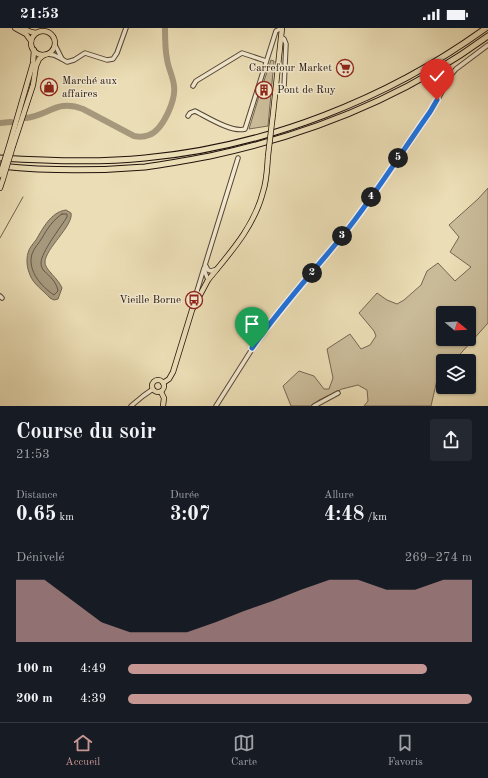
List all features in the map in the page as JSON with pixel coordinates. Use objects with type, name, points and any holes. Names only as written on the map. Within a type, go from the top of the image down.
[{"type":"highway","points":[[0,158],[65,161],[126,159],[182,153],[232,143],[281,130],[327,114],[404,79],[443,57],[486,28]]},
{"type":"highway","points":[[0,166],[82,170],[145,167],[234,151],[283,138],[370,105],[446,64],[488,36]]},
{"type":"highway","points":[[0,170],[27,168]]},
{"type":"main road","points":[[15,28],[26,34],[36,53],[45,55]]},
{"type":"main road","points":[[22,28],[36,33]]},
{"type":"main road","points":[[0,188],[1,177],[11,146],[34,85],[36,66],[39,59],[54,49],[54,38],[51,28]]},
{"type":"main road","points":[[161,392],[164,388],[164,383],[169,379],[173,372],[192,310],[199,296],[208,280],[246,231],[264,192],[267,176],[282,28]]},
{"type":"main road","points":[[31,41],[36,33],[43,29],[52,35]]},
{"type":"main road","points":[[11,146],[33,63],[34,50]]},
{"type":"main road","points":[[161,392],[156,392],[152,386],[155,381],[160,380],[164,383]]},
{"type":"main road","points":[[161,392],[164,398],[163,406]]},
{"type":"street","points":[[45,55],[54,55],[67,62],[74,60],[85,53],[107,60],[113,59],[117,53],[126,28]]},
{"type":"street","points":[[188,116],[190,113],[195,111],[231,128],[240,130],[245,129],[276,31],[282,28]]},
{"type":"street","points":[[281,37],[284,39],[286,44],[284,88]]},
{"type":"street","points":[[55,45],[62,59]]},
{"type":"street","points":[[216,406],[261,335],[366,205],[430,112],[451,75],[456,69],[488,45]]},
{"type":"street","points":[[193,86],[196,81],[242,52],[266,61]]},
{"type":"street","points":[[199,296],[196,291],[238,158]]},
{"type":"street","points":[[205,265],[208,270],[211,271],[217,269]]},
{"type":"street","points":[[205,265],[205,272],[208,280]]},
{"type":"street","points":[[130,406],[153,389]]},
{"type":"street","points":[[314,406],[338,393]]},
{"type":"shaded area","points":[[271,60],[274,61],[268,126],[249,129],[260,93],[266,89],[262,87]]},
{"type":"shaded area","points":[[488,188],[488,323],[476,336],[476,306],[436,306],[436,346],[467,346],[460,354],[436,354],[436,384],[431,406],[364,406],[368,401],[367,390],[358,385],[342,389],[319,400],[312,406],[291,406],[283,386],[299,371],[314,376],[324,389],[329,389],[333,378],[327,349],[350,334],[361,349],[370,345],[376,336],[374,331],[359,313],[377,293],[387,300],[397,304],[404,300],[421,285],[427,271],[438,263],[455,281],[471,267],[450,252],[459,237],[449,225]]},
{"type":"water","points":[[66,210],[71,213],[71,218],[49,251],[45,262],[45,265],[62,288],[58,299],[54,300],[50,298],[31,278],[27,256],[30,248],[48,221],[56,214]]},
{"type":"waterway","points":[[26,118],[60,107],[74,106],[83,109],[134,136],[140,137],[154,132],[168,114],[174,92],[174,86],[166,55],[165,28]]},
{"type":"waterway","points":[[0,123],[11,122]]},
{"type":"waterway","points":[[0,238],[23,197]]},
{"type":"place","name":"Carrefour Market","points":[[345,68]]},
{"type":"place","name":"Marché aux affaires","points":[[49,87]]},
{"type":"place","name":"Pont de Ruy","points":[[264,90]]},
{"type":"place","name":"Vieille Borne","points":[[194,300]]},
{"type":"route","points":[[252,348],[290,298],[344,234],[366,205],[437,100]]}]
